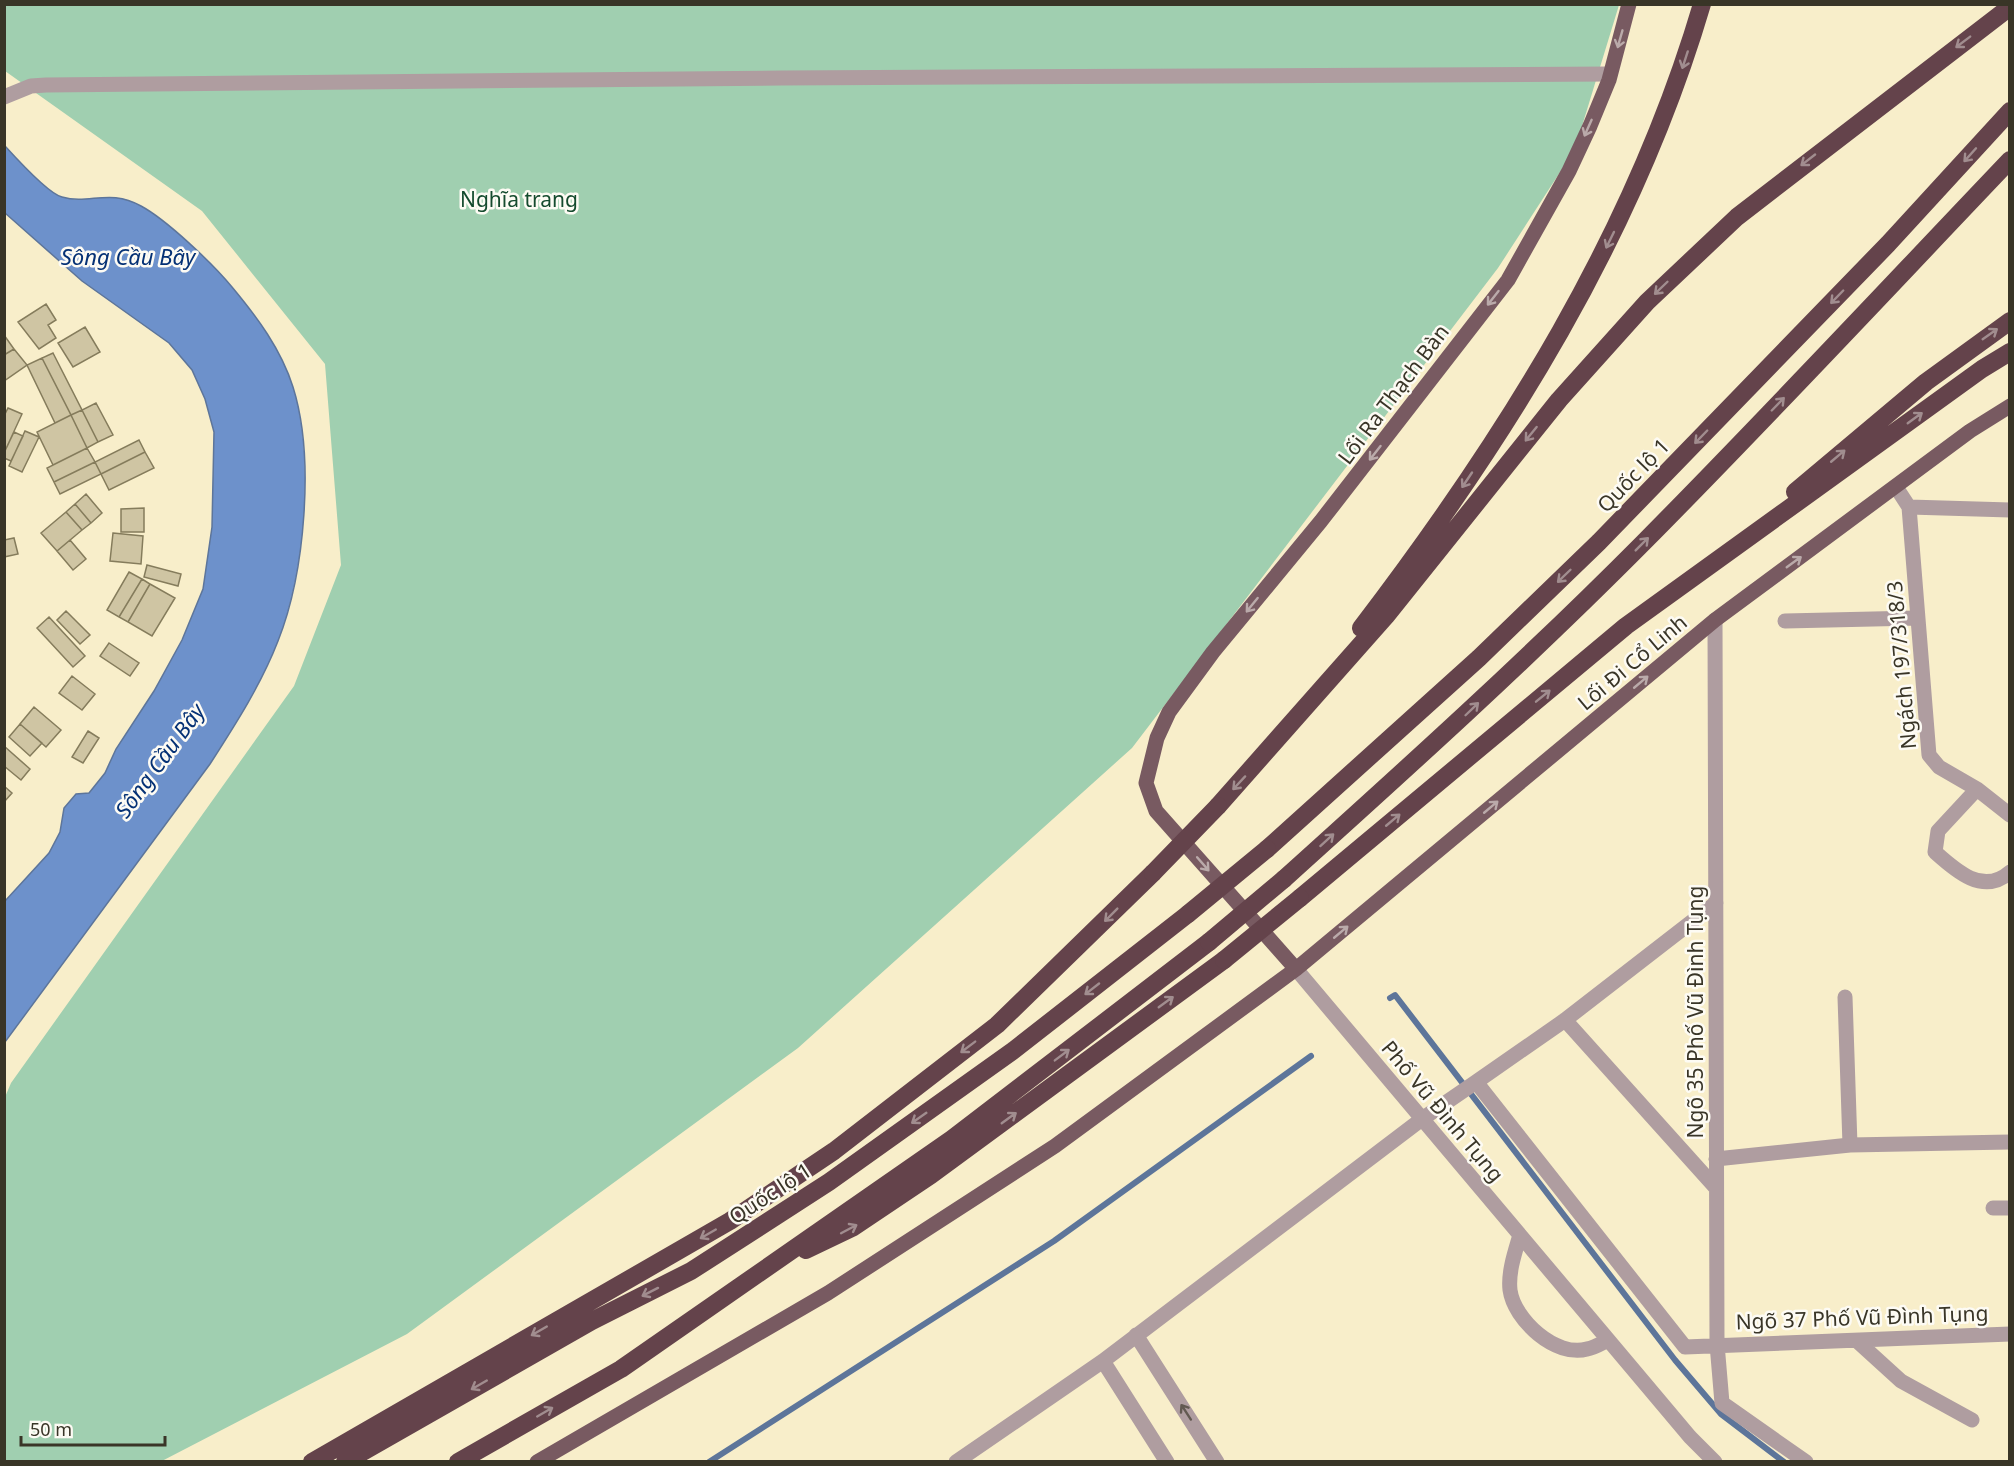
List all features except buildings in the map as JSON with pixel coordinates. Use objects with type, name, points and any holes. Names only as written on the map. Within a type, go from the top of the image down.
[{"type":"highway","points":[[1261,760],[1394,586],[1545,362],[1584,292],[1631,196],[1676,86],[1702,4]]},
{"type":"highway","points":[[312,1461],[730,1221],[834,1151],[997,1025],[1153,873],[1261,760],[1386,616],[1558,400],[1647,302],[1737,217],[2010,6]]},
{"type":"highway","name":"Quốc lộ 1","points":[[345,1461],[591,1321],[691,1271],[829,1182],[1014,1050],[1188,914],[1267,849],[1471,666],[1599,542],[1888,244],[2010,111]]},
{"type":"highway","points":[[458,1461],[621,1369],[952,1139],[1209,942],[1284,879],[1460,720],[1642,543],[1826,356],[2010,160]]},
{"type":"highway","points":[[1698,576],[1926,382],[2010,321]]},
{"type":"highway","points":[[758,1272],[852,1228],[969,1148],[1224,960],[1626,626],[1982,369],[2010,352]]},
{"type":"main road","name":"Lối Ra Thạch Bàn","points":[[1146,783],[1157,738],[1169,712],[1213,652],[1322,522],[1508,280],[1569,171],[1610,74],[1629,4]]},
{"type":"main road","name":"Lối Đi Cổ Linh","points":[[537,1461],[828,1293],[1055,1146],[1296,969],[1715,620],[1902,496],[1970,430],[2010,406]]},
{"type":"main road","name":"Phố Vũ Đình Tụng","points":[[1146,783],[1156,811],[1296,969]]},
{"type":"street","points":[[4,97],[23,88],[46,85],[781,78],[1610,74]]},
{"type":"street","points":[[1902,496],[2010,510]]},
{"type":"street","name":"Ngách 197/318/3","points":[[1902,496],[1917,618],[1929,755],[1939,767],[1977,789],[2010,815]]},
{"type":"street","points":[[1785,621],[1917,618]]},
{"type":"street","name":"Ngõ 35 Phố Vũ Đình Tụng","points":[[1715,620],[1717,1344],[1722,1403],[1806,1461]]},
{"type":"street","points":[[1977,789],[1938,831],[1935,852],[1963,877],[1983,882],[2005,876],[2010,872]]},
{"type":"street","points":[[956,1461],[1103,1361],[1422,1119],[1565,1020],[1716,903]]},
{"type":"street","name":"Phố Vũ Đình Tụng","points":[[1296,969],[1690,1437],[1715,1461]]},
{"type":"street","points":[[1845,997],[1850,1145]]},
{"type":"street","points":[[1565,1020],[1716,1188]]},
{"type":"street","name":"Ngõ 37 Phố Vũ Đình Tụng","points":[[1476,1082],[1685,1347],[2010,1334]]},
{"type":"street","points":[[1716,1159],[1850,1145],[2010,1142]]},
{"type":"street","points":[[1994,1208],[2010,1208]]},
{"type":"street","points":[[1520,1235],[1512,1264],[1510,1290],[1516,1308],[1529,1327],[1561,1347],[1585,1350],[1608,1340]]},
{"type":"street","points":[[1136,1335],[1217,1461]]},
{"type":"street","points":[[1857,1341],[1901,1381],[1972,1420]]},
{"type":"street","points":[[1103,1361],[1167,1461]]},
{"type":"green space","name":"Nghĩa trang","points":[[5,4],[1619,5],[1575,149],[1498,268],[1132,748],[798,1048],[407,1334],[160,1462],[5,1461],[5,1097],[11,1083],[294,686],[341,565],[325,364],[202,211],[5,71]]},
{"type":"water","name":"Sông Cầu Bây","points":[[5,146],[41,182],[62,197],[72,199],[119,198],[141,206],[176,232],[224,277],[267,334],[288,373],[300,415],[305,480],[304,515],[295,582],[278,641],[256,689],[210,764],[5,1042],[5,901],[49,853],[60,832],[64,808],[76,794],[89,793],[105,773],[116,749],[154,691],[182,640],[203,589],[212,527],[214,432],[205,399],[192,370],[169,343],[82,281],[5,213]]},
{"type":"waterway","points":[[1390,998],[1395,995],[1675,1360],[1721,1414],[1784,1462]]},
{"type":"waterway","points":[[709,1462],[1054,1241],[1311,1056]]}]
